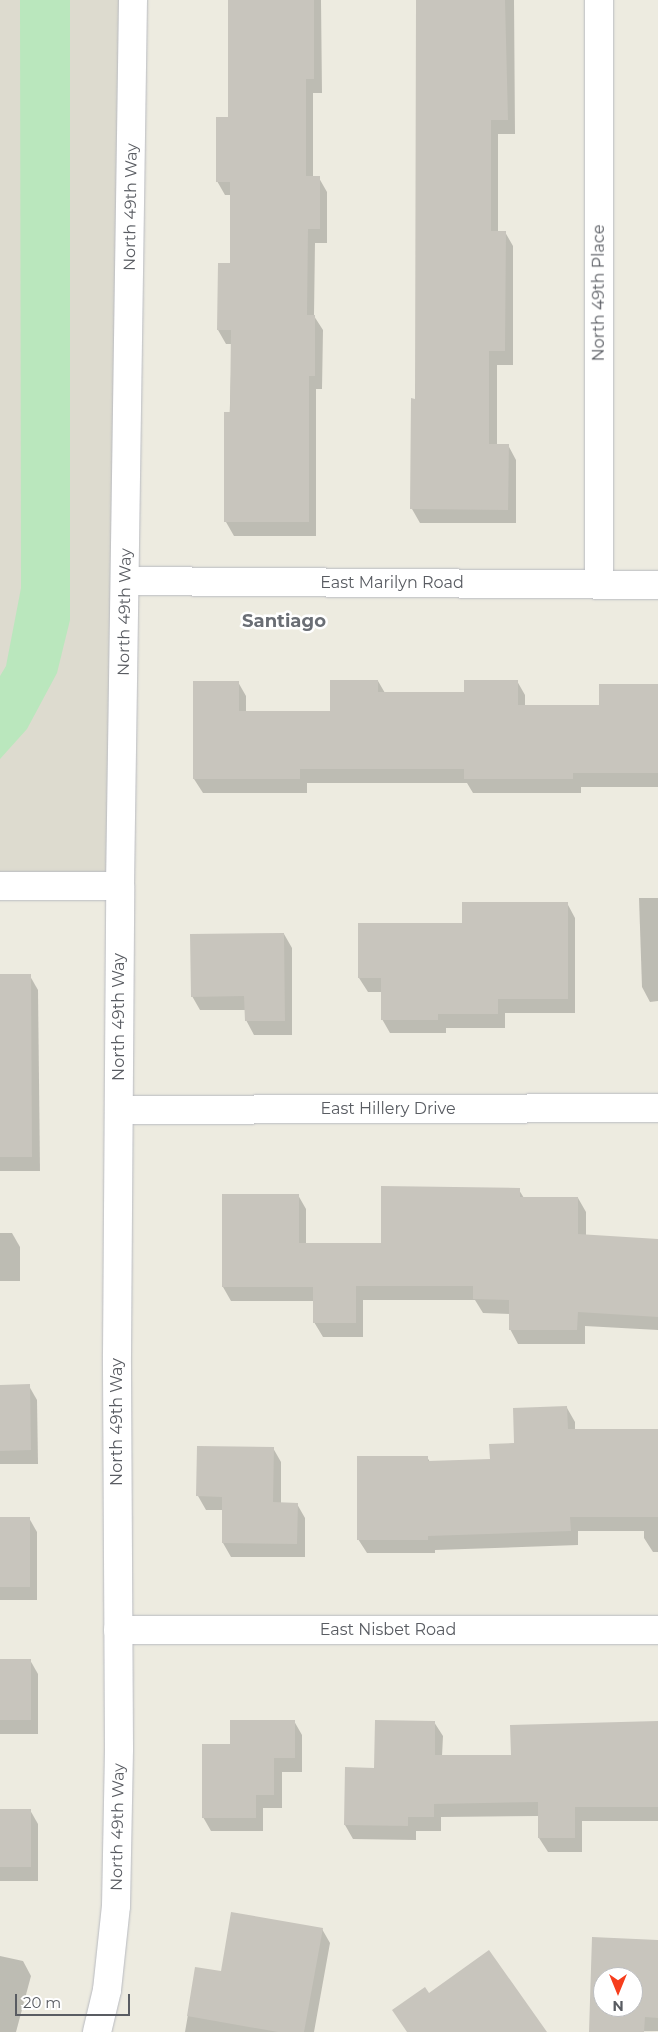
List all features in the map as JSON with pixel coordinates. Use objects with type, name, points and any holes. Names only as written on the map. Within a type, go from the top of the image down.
[{"type":"street","name":"North 49th Way","points":[[97,2032],[107,1990],[116,1906],[120,886],[133,0]]},
{"type":"street","name":"North 49th Place","points":[[599,0],[599,585]]},
{"type":"street","name":"East Marilyn Road","points":[[125,581],[658,585]]},
{"type":"street","points":[[0,886],[120,886]]},
{"type":"street","name":"East Hillery Drive","points":[[119,1110],[658,1108]]},
{"type":"street","name":"East Nisbet Road","points":[[118,1630],[658,1630]]},
{"type":"shaded area","points":[[0,0],[131,0],[120,886],[0,886]]},
{"type":"green space","points":[[20,0],[70,0],[70,620],[57,673],[27,729],[0,759],[0,676],[6,666],[21,588]]},
{"type":"building","points":[[228,0],[314,0],[314,79],[306,79],[306,176],[320,176],[320,229],[308,229],[307,315],[315,315],[315,376],[309,376],[309,522],[224,522],[224,412],[230,412],[231,330],[217,330],[218,263],[230,263],[230,182],[216,182],[216,117],[228,117]]},
{"type":"building","points":[[416,0],[505,0],[508,120],[491,120],[491,231],[506,231],[505,351],[489,351],[489,444],[509,444],[508,510],[410,509],[411,398],[415,399]]},
{"type":"building","points":[[330,680],[378,680],[378,692],[464,692],[464,680],[518,680],[518,705],[599,705],[599,684],[658,684],[658,773],[573,773],[573,779],[464,779],[464,769],[300,769],[300,779],[193,779],[193,681],[239,681],[239,711],[330,711]]},
{"type":"building","points":[[462,902],[568,902],[568,999],[498,999],[498,1014],[438,1014],[438,1020],[381,1020],[381,978],[358,978],[358,923],[462,923]]},
{"type":"building","points":[[284,933],[285,1021],[245,1021],[244,996],[191,997],[190,934]]},
{"type":"building","points":[[0,974],[31,974],[32,1157],[0,1157]]},
{"type":"building","points":[[381,1186],[520,1188],[520,1197],[578,1197],[578,1234],[658,1239],[658,1317],[578,1312],[577,1330],[509,1330],[509,1300],[473,1299],[473,1286],[356,1286],[356,1323],[313,1323],[313,1287],[222,1287],[222,1194],[299,1194],[299,1243],[381,1243]]},
{"type":"building","points":[[30,1384],[31,1450],[0,1451],[0,1385]]},
{"type":"building","points":[[567,1406],[568,1429],[658,1429],[658,1517],[570,1517],[571,1531],[428,1536],[428,1540],[357,1540],[357,1456],[428,1456],[428,1461],[490,1459],[489,1444],[514,1443],[513,1408]]},
{"type":"building","points":[[197,1446],[274,1447],[273,1502],[298,1503],[297,1544],[222,1543],[222,1497],[196,1496]]},
{"type":"building","points":[[0,1517],[30,1517],[30,1587],[0,1587]]},
{"type":"building","points":[[0,1659],[31,1659],[31,1720],[0,1720]]},
{"type":"building","points":[[230,1720],[295,1720],[295,1758],[274,1758],[274,1795],[256,1795],[256,1818],[202,1818],[202,1744],[230,1744]]},
{"type":"building","points":[[375,1720],[435,1721],[435,1755],[511,1755],[510,1725],[658,1721],[658,1807],[575,1807],[575,1838],[538,1838],[538,1802],[434,1804],[434,1817],[408,1817],[408,1826],[344,1825],[345,1767],[374,1768]]},
{"type":"building","points":[[0,1809],[31,1809],[31,1867],[0,1867]]},
{"type":"building","points":[[231,1912],[323,1928],[304,2032],[278,2032],[187,2016],[195,1967],[221,1971]]},
{"type":"building","points":[[592,1937],[658,1940],[658,2018],[645,2017],[644,2032],[589,2032]]},
{"type":"building","points":[[489,1950],[547,2032],[407,2032],[392,2010],[425,1987],[429,1993]]},
{"type":"district","name":"Santiago","points":[[284,621]]}]
